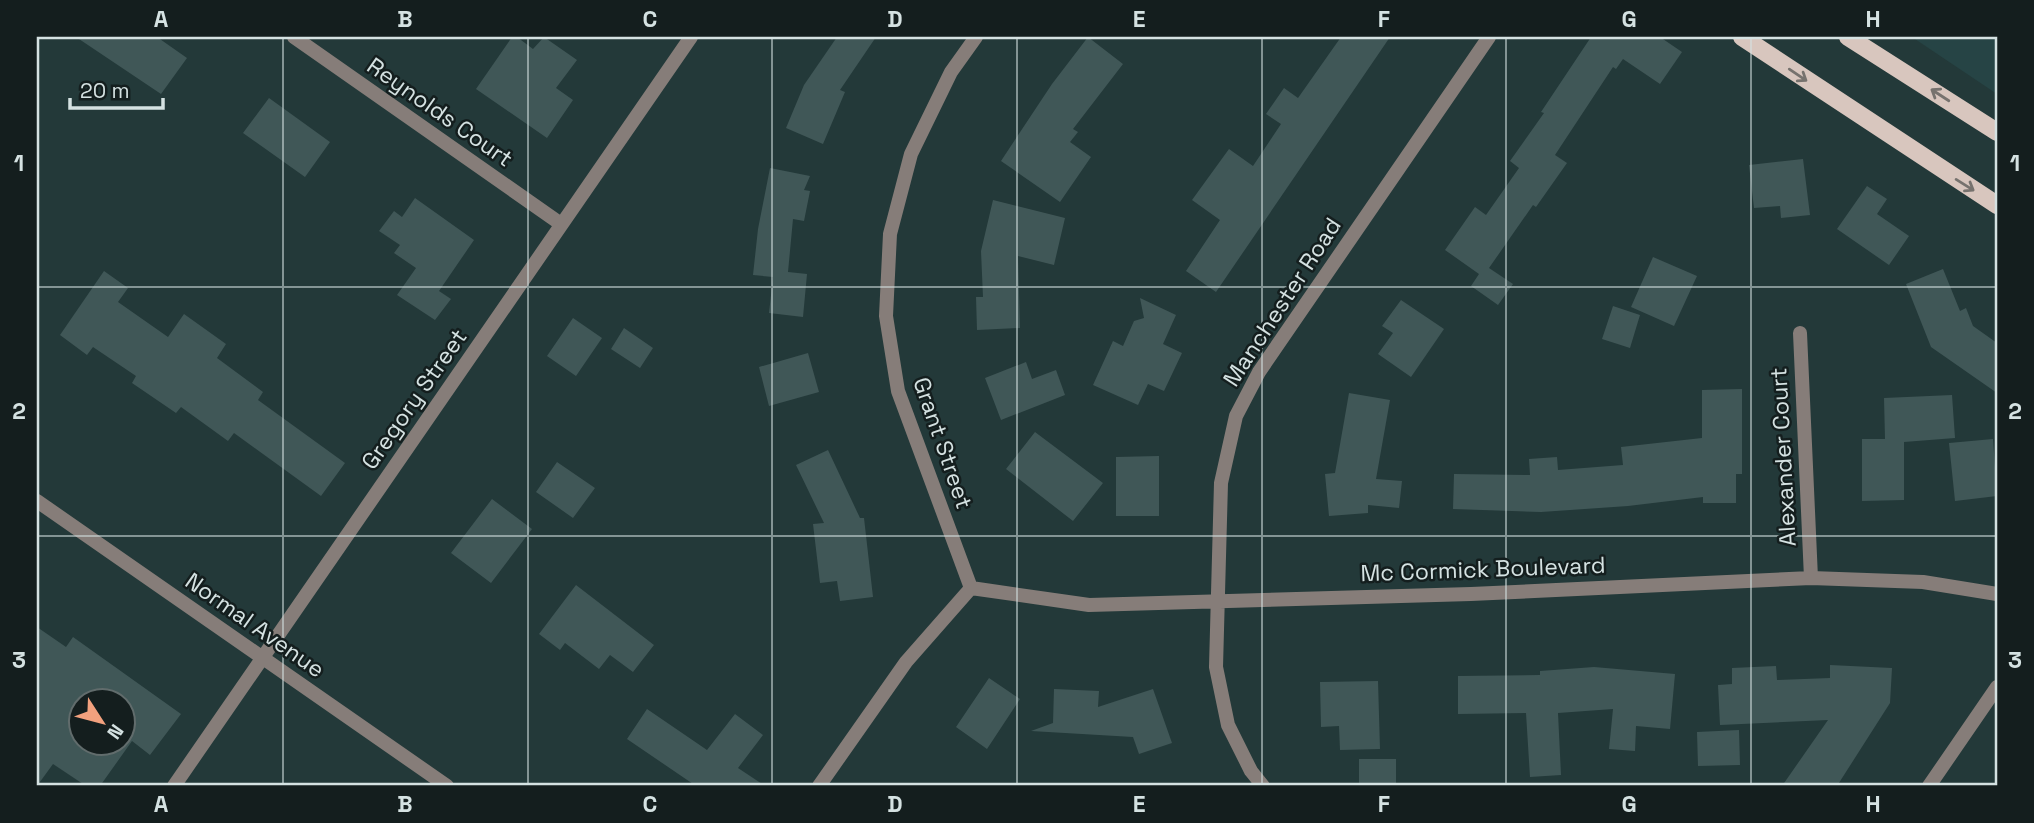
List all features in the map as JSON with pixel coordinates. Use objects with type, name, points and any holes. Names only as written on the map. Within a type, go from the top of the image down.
[{"type":"main road","points":[[1742,37],[1997,205]]},
{"type":"main road","points":[[1848,37],[1997,132]]},
{"type":"street","name":"Reynolds Court","points":[[294,37],[561,224]]},
{"type":"street","name":"Gregory Street","points":[[174,786],[691,37]]},
{"type":"street","name":"Grant Street","points":[[971,588],[898,391],[886,316],[890,234],[911,154],[951,72],[976,37]]},
{"type":"street","name":"Manchester Road","points":[[1263,786],[1251,771],[1228,725],[1216,667],[1221,483],[1236,416],[1259,372],[1489,37]]},
{"type":"street","name":"Alexander Court","points":[[1800,333],[1811,578]]},
{"type":"street","name":"Normal Avenue","points":[[37,500],[447,786]]},
{"type":"street","name":"Mc Cormick Boulevard","points":[[971,588],[1089,605],[1471,594],[1811,578],[1923,582],[1997,594]]},
{"type":"street","points":[[819,786],[906,662],[971,588]]},
{"type":"street","points":[[1929,786],[1997,688]]},
{"type":"shaded area","points":[[1912,37],[1997,37],[1997,94]]},
{"type":"building","points":[[76,37],[157,37],[187,58],[161,94]]},
{"type":"building","points":[[512,37],[517,37],[533,49],[544,37],[577,60],[556,88],[573,100],[547,138],[476,89]]},
{"type":"building","points":[[837,37],[876,37],[840,90],[845,92],[823,144],[786,128],[804,85]]},
{"type":"building","points":[[1088,37],[1123,64],[1073,129],[1078,132],[1070,142],[1091,157],[1060,202],[1001,161],[1052,84]]},
{"type":"building","points":[[1341,37],[1390,37],[1216,292],[1186,271],[1220,220],[1192,200],[1229,149],[1253,166],[1281,124],[1266,114],[1284,88],[1298,98]]},
{"type":"building","points":[[1591,37],[1660,37],[1682,52],[1660,84],[1623,59],[1616,69],[1613,67],[1555,155],[1567,163],[1536,207],[1533,205],[1489,268],[1513,284],[1498,305],[1471,286],[1479,274],[1445,250],[1475,207],[1486,215],[1519,168],[1510,161],[1544,113],[1541,112]]},
{"type":"building","points":[[269,98],[330,142],[305,177],[243,133]]},
{"type":"building","points":[[1803,159],[1810,215],[1781,218],[1780,206],[1754,208],[1749,165]]},
{"type":"building","points":[[770,168],[810,176],[804,190],[810,191],[804,221],[793,219],[788,272],[807,274],[803,317],[769,313],[773,277],[753,275],[758,229]]},
{"type":"building","points":[[1867,186],[1887,199],[1877,214],[1909,236],[1889,265],[1837,229]]},
{"type":"building","points":[[415,198],[474,240],[439,291],[451,299],[435,320],[397,295],[416,268],[394,253],[400,245],[379,231],[394,211],[402,217]]},
{"type":"building","points":[[993,200],[1065,218],[1054,265],[1018,256],[1020,328],[977,330],[976,297],[983,297],[981,251]]},
{"type":"building","points":[[1653,257],[1697,276],[1674,326],[1631,307]]},
{"type":"building","points":[[1943,269],[1960,311],[1966,308],[1973,326],[1997,343],[1997,393],[1931,347],[1906,284]]},
{"type":"building","points":[[104,271],[128,288],[118,302],[168,337],[184,314],[226,344],[217,358],[263,392],[258,400],[345,463],[321,496],[234,433],[228,441],[181,407],[176,413],[132,383],[136,376],[93,347],[87,355],[60,335]]},
{"type":"building","points":[[1140,298],[1176,315],[1163,344],[1182,353],[1164,391],[1148,384],[1138,405],[1093,385],[1113,341],[1123,346],[1134,321],[1144,318]]},
{"type":"building","points":[[1401,300],[1444,329],[1411,377],[1378,354],[1393,333],[1382,326]]},
{"type":"building","points":[[1613,306],[1640,315],[1630,348],[1602,339]]},
{"type":"building","points":[[573,318],[602,338],[576,376],[547,356]]},
{"type":"building","points":[[624,328],[653,348],[640,368],[611,349]]},
{"type":"building","points":[[808,353],[819,392],[769,406],[759,367]]},
{"type":"building","points":[[1026,362],[1032,379],[1056,370],[1065,395],[1001,420],[985,378]]},
{"type":"building","points":[[1742,389],[1742,474],[1736,474],[1736,503],[1703,503],[1703,497],[1541,512],[1453,509],[1454,474],[1530,475],[1529,459],[1557,457],[1558,470],[1623,465],[1621,447],[1702,438],[1702,390]]},
{"type":"building","points":[[1349,393],[1390,400],[1376,479],[1402,481],[1399,508],[1368,505],[1368,513],[1329,516],[1325,474],[1335,473]]},
{"type":"building","points":[[1952,395],[1955,438],[1904,442],[1904,500],[1862,501],[1862,439],[1885,439],[1884,398]]},
{"type":"building","points":[[1035,432],[1103,483],[1073,521],[1006,469]]},
{"type":"building","points":[[1993,439],[1997,496],[1955,501],[1949,443]]},
{"type":"building","points":[[828,450],[860,518],[864,518],[873,597],[840,601],[837,581],[820,583],[813,524],[824,523],[796,465]]},
{"type":"building","points":[[1159,456],[1159,516],[1116,516],[1116,457]]},
{"type":"building","points":[[557,462],[595,488],[573,518],[536,492]]},
{"type":"building","points":[[492,499],[532,529],[491,583],[451,553]]},
{"type":"building","points":[[576,585],[654,645],[633,672],[610,655],[599,669],[565,643],[560,650],[539,634]]},
{"type":"building","points":[[37,627],[66,647],[73,637],[181,714],[150,755],[136,744],[136,686],[66,686],[66,756],[121,756],[100,786],[86,786],[53,764],[37,786]]},
{"type":"building","points":[[1830,665],[1892,668],[1890,703],[1837,786],[1782,786],[1828,720],[1720,725],[1718,685],[1732,684],[1732,668],[1776,666],[1777,680],[1830,678]]},
{"type":"building","points":[[1594,667],[1675,674],[1670,729],[1636,726],[1635,751],[1609,749],[1613,709],[1558,713],[1561,775],[1530,777],[1526,713],[1458,714],[1458,676],[1540,675],[1540,671]]},
{"type":"building","points":[[989,678],[1020,699],[987,749],[956,727]]},
{"type":"building","points":[[1378,681],[1380,749],[1340,750],[1339,726],[1321,727],[1320,682]]},
{"type":"building","points":[[1054,689],[1099,691],[1098,707],[1153,689],[1172,743],[1139,754],[1133,737],[1031,731],[1053,723]]},
{"type":"building","points":[[647,709],[707,750],[735,714],[763,735],[738,768],[765,786],[696,786],[627,739]]},
{"type":"building","points":[[1739,730],[1740,765],[1698,766],[1697,732]]},
{"type":"building","points":[[1359,759],[1396,759],[1396,786],[1359,786]]}]
